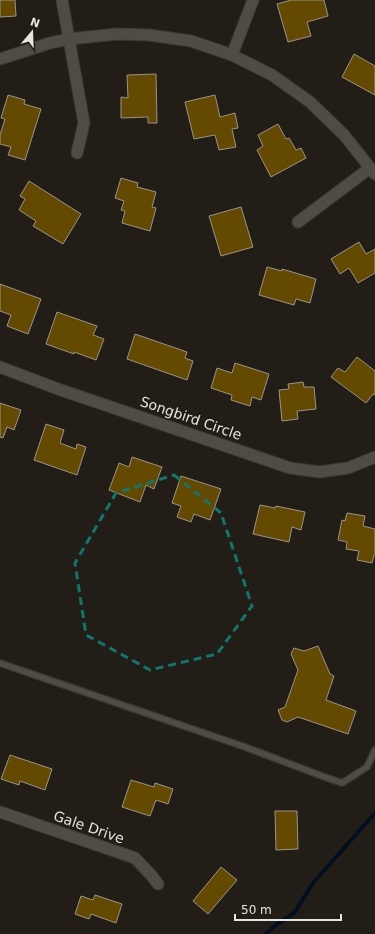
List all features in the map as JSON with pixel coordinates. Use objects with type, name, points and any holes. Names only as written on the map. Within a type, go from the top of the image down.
[{"type":"street","points":[[62,0],[84,123],[77,153]]},
{"type":"street","points":[[232,55],[253,0]]},
{"type":"street","points":[[0,59],[69,39],[117,34],[149,35],[191,41],[232,55],[272,75],[310,102],[344,134],[373,171],[298,222]]},
{"type":"street","name":"Songbird Circle","points":[[0,368],[290,468],[319,472],[348,468],[375,456]]},
{"type":"street","name":"Gale Drive","points":[[0,812],[135,858],[158,884]]},
{"type":"lane","points":[[0,664],[245,747],[342,783],[367,767],[375,750]]},
{"type":"highlighted area","points":[[174,475],[221,513],[252,606],[217,654],[150,670],[86,635],[75,563],[116,493]]},
{"type":"building","points":[[0,0],[15,0],[16,16],[0,17]]},
{"type":"building","points":[[291,0],[324,0],[328,16],[307,22],[311,36],[288,42],[277,4]]},
{"type":"building","points":[[354,54],[375,66],[375,95],[342,77]]},
{"type":"building","points":[[156,74],[157,123],[148,123],[148,117],[121,118],[121,97],[128,98],[127,75]]},
{"type":"building","points":[[8,95],[25,100],[24,104],[41,109],[25,160],[8,155],[11,147],[0,144],[0,135],[5,119],[1,118]]},
{"type":"building","points":[[215,95],[220,117],[235,113],[238,128],[232,129],[236,147],[219,150],[215,135],[194,139],[185,102]]},
{"type":"building","points":[[278,124],[286,139],[289,138],[296,150],[301,148],[306,158],[271,177],[257,150],[263,146],[258,135]]},
{"type":"building","points":[[121,178],[138,183],[137,187],[156,192],[152,207],[156,208],[150,231],[122,223],[125,211],[121,210],[124,201],[115,198]]},
{"type":"building","points":[[29,181],[81,214],[63,244],[33,226],[36,221],[19,210],[25,199],[20,196]]},
{"type":"building","points":[[241,207],[253,247],[221,256],[209,216]]},
{"type":"building","points":[[359,242],[366,254],[375,249],[375,273],[358,283],[349,268],[340,274],[331,259]]},
{"type":"building","points":[[267,267],[282,271],[282,269],[316,279],[310,303],[296,299],[294,305],[259,295]]},
{"type":"building","points":[[0,284],[41,299],[28,334],[7,326],[11,315],[0,311]]},
{"type":"building","points":[[57,312],[97,326],[93,335],[104,339],[96,360],[46,344]]},
{"type":"building","points":[[135,334],[187,352],[185,358],[193,361],[187,380],[127,359]]},
{"type":"building","points":[[357,357],[375,371],[375,395],[373,394],[366,403],[331,377],[338,368],[345,372]]},
{"type":"building","points":[[235,363],[269,374],[261,400],[252,397],[250,406],[231,400],[232,395],[211,388],[217,368],[232,373]]},
{"type":"building","points":[[303,382],[304,387],[314,387],[316,409],[297,411],[298,419],[282,421],[279,390],[289,389],[288,384]]},
{"type":"building","points":[[0,403],[21,410],[14,430],[7,427],[3,438],[0,437]]},
{"type":"building","points":[[46,424],[64,430],[60,443],[76,449],[77,444],[86,447],[77,475],[34,460]]},
{"type":"building","points":[[132,457],[162,467],[154,489],[146,485],[140,502],[109,490],[119,463],[129,467]]},
{"type":"building","points":[[181,476],[221,489],[210,520],[194,514],[191,522],[177,517],[181,506],[172,503]]},
{"type":"building","points":[[260,505],[275,508],[276,506],[305,512],[301,530],[292,527],[289,542],[253,534]]},
{"type":"building","points":[[347,513],[365,516],[363,526],[375,529],[375,555],[372,563],[357,560],[359,551],[346,549],[347,542],[338,540],[342,520],[345,521]]},
{"type":"building","points":[[318,646],[330,674],[334,676],[326,700],[356,711],[348,734],[298,717],[287,722],[282,720],[278,710],[285,707],[298,670],[291,654],[294,648],[304,651]]},
{"type":"building","points":[[10,755],[52,769],[45,790],[20,781],[19,785],[1,779]]},
{"type":"building","points":[[131,780],[154,787],[155,783],[173,789],[168,804],[156,800],[150,816],[122,807]]},
{"type":"building","points":[[275,811],[297,811],[298,849],[276,850]]},
{"type":"building","points":[[221,867],[237,880],[208,914],[193,901]]},
{"type":"building","points":[[95,895],[122,904],[116,923],[91,914],[89,919],[75,914],[81,896],[93,900]]},
{"type":"waterway","points":[[266,934],[295,912],[313,883],[375,813]]}]
